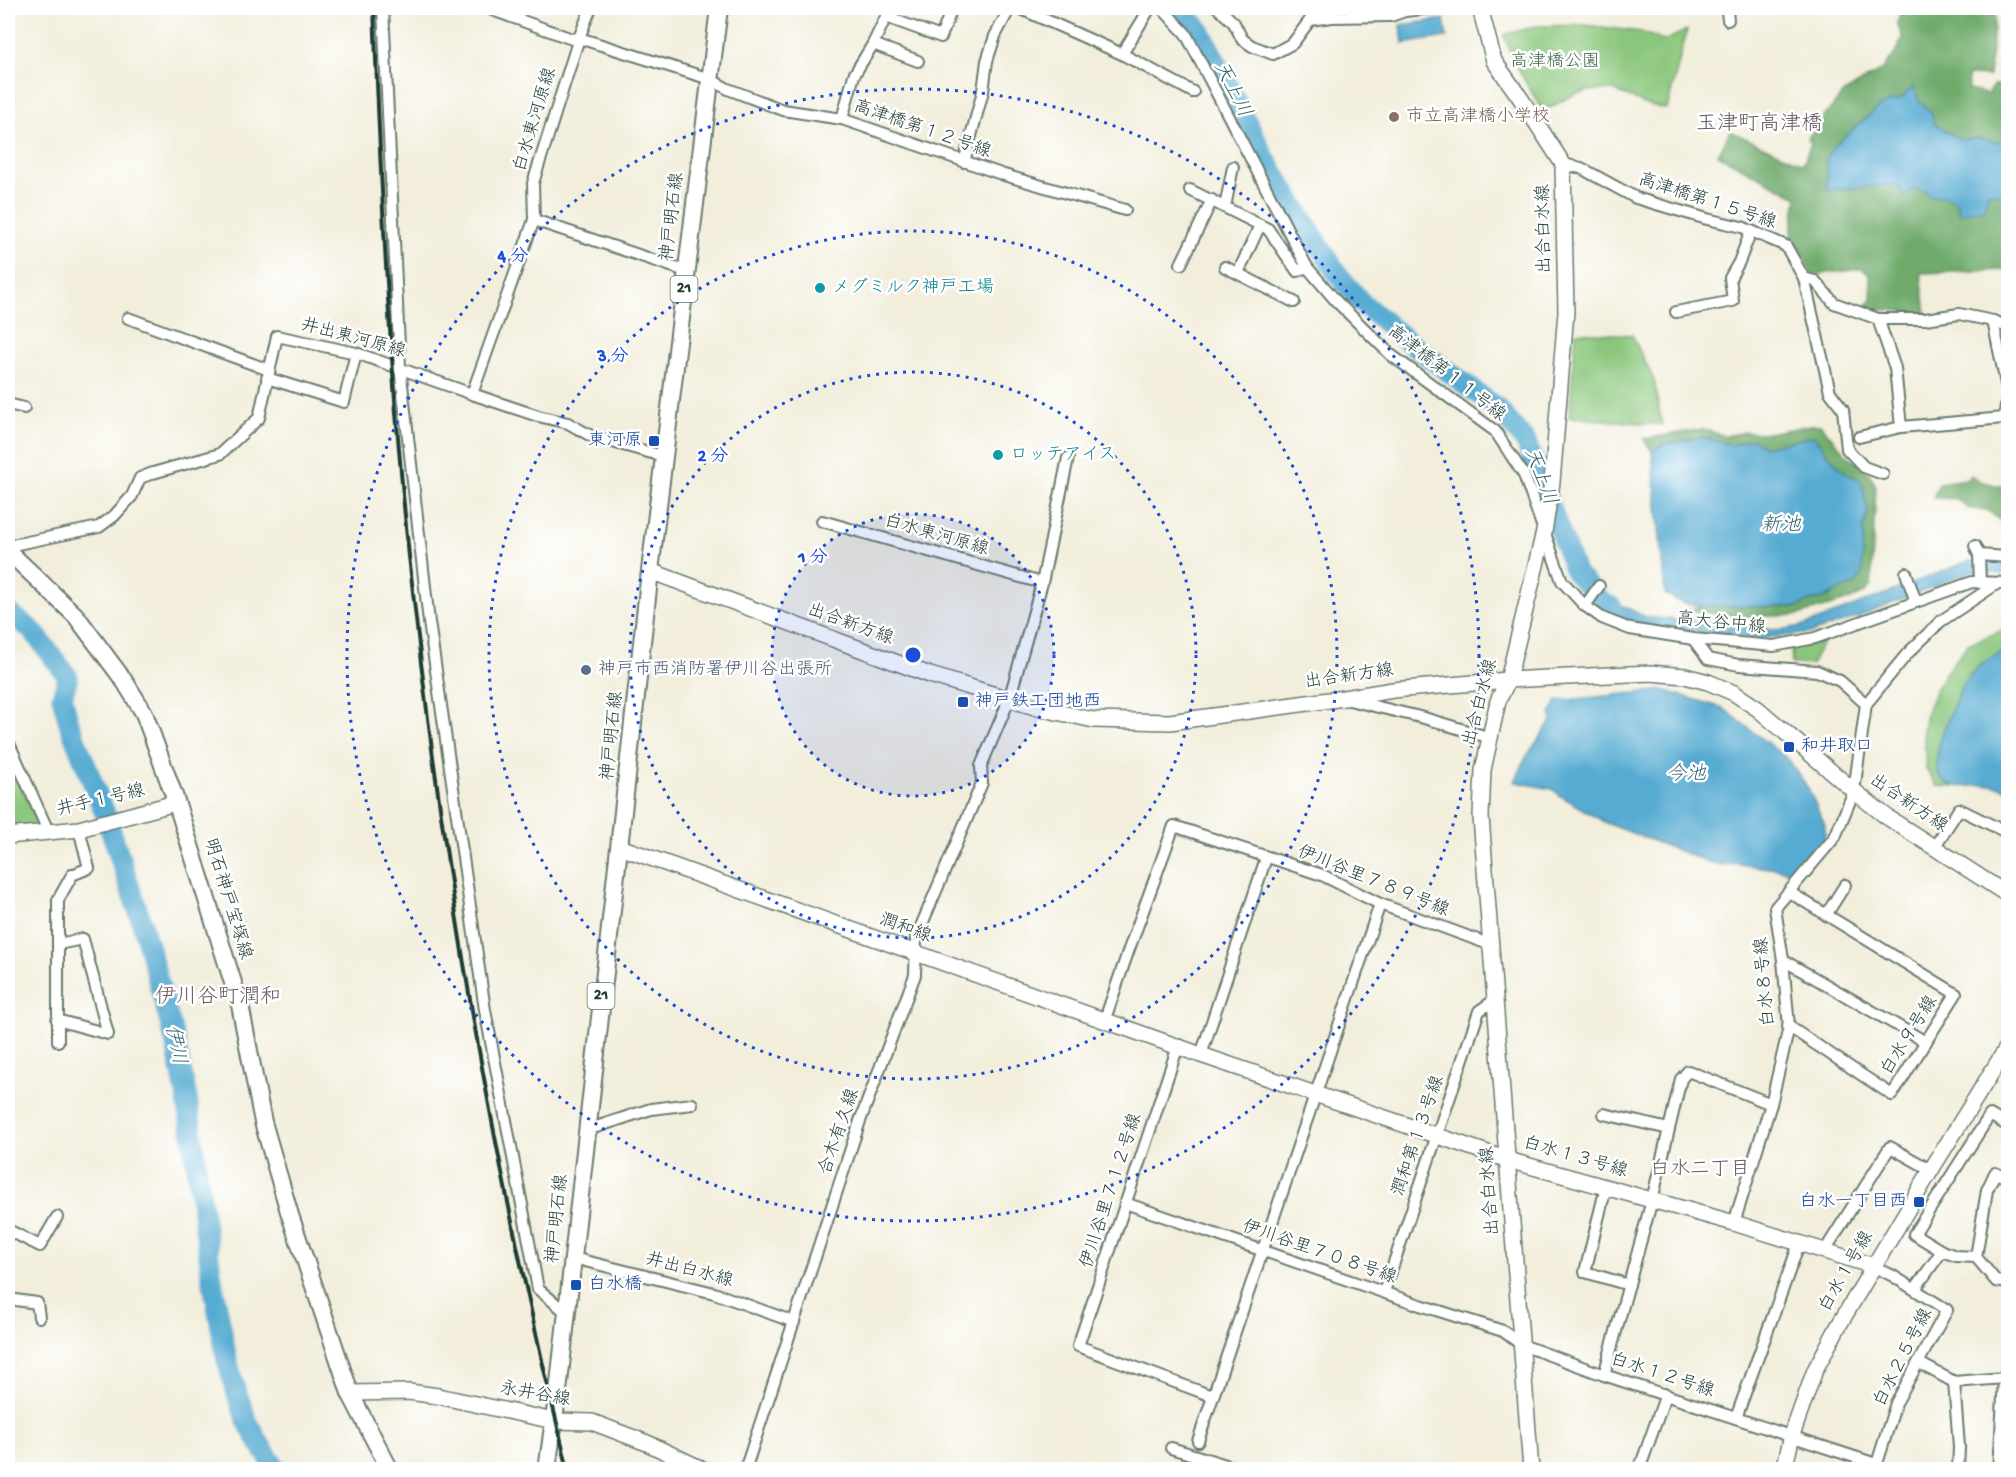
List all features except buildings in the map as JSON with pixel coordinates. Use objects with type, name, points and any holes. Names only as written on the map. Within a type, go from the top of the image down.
[{"type":"main road","name":"神戸明石線","points":[[547,1470],[567,1313],[650,571],[666,457],[686,271],[719,8]]},
{"type":"main road","name":"明石神戸宝塚線","points":[[8,548],[76,616],[125,682],[144,713],[240,1005],[273,1163],[350,1394],[390,1470]]},
{"type":"street","points":[[383,8],[400,367],[429,622],[487,1023],[538,1289],[567,1313]]},
{"type":"street","name":"高津橋第１２号線","points":[[487,8],[572,39],[579,38],[710,79],[728,89],[783,110],[842,119],[964,162],[1125,210]]},
{"type":"street","name":"白水東河原線","points":[[472,394],[534,220],[533,183],[579,38],[591,8]]},
{"type":"street","points":[[842,119],[854,75],[886,17],[941,38],[952,8]]},
{"type":"street","points":[[964,162],[983,91],[987,62],[995,36],[1010,8]]},
{"type":"street","points":[[1019,8],[1122,54],[1193,92]]},
{"type":"street","points":[[1122,54],[1150,8]]},
{"type":"street","name":"高津橋第１１号線","points":[[1162,8],[1186,34],[1307,267],[1337,302],[1391,355],[1495,431],[1524,476],[1544,532]]},
{"type":"street","points":[[1218,8],[1234,23],[1242,39],[1252,46],[1273,54],[1293,43],[1310,20],[1332,17],[1391,16],[1405,11],[1432,8]]},
{"type":"street","points":[[1308,8],[1310,20]]},
{"type":"street","name":"出合白水線","points":[[1480,8],[1494,61],[1563,164],[1566,312],[1553,461],[1544,532],[1508,680],[1498,701],[1483,770],[1481,817],[1531,1470]]},
{"type":"street","points":[[1728,20],[1727,12],[1730,8]]},
{"type":"street","points":[[873,44],[918,61]]},
{"type":"street","name":"高津橋第１５号線","points":[[1563,164],[1581,168],[1636,198],[1751,231],[1785,246],[1804,278],[1815,281],[1834,303],[1878,319],[1925,319],[1959,314],[1993,321],[2008,327]]},
{"type":"street","points":[[1225,207],[1233,167]]},
{"type":"street","points":[[1190,190],[1268,229],[1297,271],[1307,267]]},
{"type":"street","points":[[1181,264],[1212,201]]},
{"type":"street","points":[[534,220],[686,271]]},
{"type":"street","points":[[1238,273],[1260,225]]},
{"type":"street","points":[[1676,312],[1733,301],[1730,278],[1751,231]]},
{"type":"street","points":[[1225,267],[1294,302]]},
{"type":"street","points":[[1804,278],[1830,392],[1843,409],[1847,449],[1854,459],[1864,466],[1883,474]]},
{"type":"street","points":[[128,318],[344,402],[357,353]]},
{"type":"street","points":[[1878,319],[1895,368],[1901,427]]},
{"type":"street","points":[[1859,437],[1901,427],[2004,418],[2008,394],[1993,321]]},
{"type":"street","name":"井出東河原線","points":[[8,548],[99,527],[114,516],[132,496],[140,478],[153,472],[220,454],[259,418],[277,336],[357,353],[472,394]]},
{"type":"street","points":[[472,394],[538,416],[568,423],[591,436],[666,457]]},
{"type":"street","points":[[8,404],[24,408]]},
{"type":"street","name":"合木有久線","points":[[745,1470],[860,1121],[915,975],[916,938],[982,783],[981,766],[1009,700],[1042,583],[1068,458]]},
{"type":"street","name":"白水東河原線","points":[[822,521],[1042,583]]},
{"type":"street","name":"高大谷中線","points":[[1544,532],[1562,581],[1585,606],[1602,618],[1630,629],[1693,639],[1774,646],[1815,638],[1972,582],[2003,583]]},
{"type":"street","points":[[1980,583],[1977,550],[2008,557]]},
{"type":"street","name":"出合新方線","points":[[650,571],[930,675],[1009,700],[1094,720],[1170,722],[1344,699],[1393,690],[1508,680],[1650,673],[1685,676],[1708,682],[1734,693],[1758,709],[1887,817],[2008,895]]},
{"type":"street","points":[[1907,576],[1916,602]]},
{"type":"street","points":[[1693,639],[1708,659],[1739,665],[1817,671],[1840,681],[1866,704],[1906,654],[1941,621],[2003,583]]},
{"type":"street","points":[[1585,606],[1599,586]]},
{"type":"street","points":[[1344,699],[1424,718],[1491,738]]},
{"type":"street","name":"白水８号線","points":[[1734,1223],[1771,1104],[1788,1026],[1783,960],[1775,908],[1835,837],[1854,791],[1866,704]]},
{"type":"street","points":[[8,742],[49,833]]},
{"type":"street","name":"井手１号線","points":[[8,836],[79,829],[172,803]]},
{"type":"street","points":[[1935,846],[1959,809],[2008,833]]},
{"type":"street","name":"伊川谷里７８９号線","points":[[1105,1019],[1174,826],[1322,875],[1380,904],[1491,945]]},
{"type":"street","points":[[58,1041],[58,900],[72,875],[89,868],[79,829]]},
{"type":"street","name":"潤和線","points":[[620,847],[1201,1055],[1316,1093]]},
{"type":"street","points":[[1201,1055],[1266,858]]},
{"type":"street","points":[[1826,915],[1845,885]]},
{"type":"street","name":"白水９号線","points":[[1788,1026],[1893,1095],[1956,994],[1789,892]]},
{"type":"street","points":[[1198,1441],[1380,904]]},
{"type":"street","points":[[57,1020],[108,1034],[83,939],[58,944]]},
{"type":"street","points":[[1783,960],[1926,1042]]},
{"type":"street","name":"潤和第１３号線","points":[[1384,1292],[1479,1011],[1496,999]]},
{"type":"street","name":"伊川谷里７１２号線","points":[[1178,1046],[1078,1346],[1212,1396]]},
{"type":"street","name":"白水１号線","points":[[1784,1470],[1792,1435],[1815,1370],[1839,1324],[2008,1046]]},
{"type":"street","points":[[1604,1375],[1652,1200],[1682,1079],[1688,1071],[1771,1104]]},
{"type":"street","name":"白水１３号線","points":[[1316,1093],[1509,1160],[1734,1223],[1873,1266]]},
{"type":"street","points":[[587,1130],[651,1108],[692,1104]]},
{"type":"street","points":[[1604,1114],[1669,1130]]},
{"type":"street","points":[[2008,1126],[1990,1116],[1914,1234],[1942,1251],[1956,1256],[1976,1257],[1996,1281],[2008,1283]]},
{"type":"street","points":[[1824,1252],[1890,1147],[1931,1170]]},
{"type":"street","points":[[1976,1257],[1988,1190],[1995,1173],[2008,1178]]},
{"type":"street","points":[[1606,1187],[1584,1272],[1629,1285]]},
{"type":"street","name":"伊川谷里７０８号線","points":[[1125,1203],[1503,1331],[1522,1345]]},
{"type":"street","points":[[8,1230],[40,1246],[57,1216]]},
{"type":"street","points":[[1736,1418],[1798,1244]]},
{"type":"street","points":[[1915,1289],[1942,1251]]},
{"type":"street","name":"井出白水線","points":[[573,1258],[714,1293],[794,1322]]},
{"type":"street","name":"白水２５号線","points":[[1873,1266],[1947,1310],[1896,1404],[1876,1467]]},
{"type":"street","points":[[8,1299],[37,1303],[39,1317]]},
{"type":"street","name":"白水１２号線","points":[[1522,1345],[1604,1375],[1792,1435],[1876,1467]]},
{"type":"street","points":[[1919,1363],[1954,1382],[2004,1378]]},
{"type":"street","points":[[2000,1470],[2005,1434],[2004,1378],[2008,1365]]},
{"type":"street","points":[[1954,1382],[1959,1447],[1958,1470]]},
{"type":"street","name":"永井谷線","points":[[350,1394],[409,1392],[554,1421],[592,1422],[647,1443],[704,1470]]},
{"type":"street","points":[[1639,1470],[1666,1394]]},
{"type":"street","points":[[1171,1448],[1242,1470]]},
{"type":"green space","points":[[1902,8],[1996,8],[1989,76],[1968,75],[1969,90],[1987,94],[1995,85],[2008,85],[2008,270],[1921,273],[1926,313],[1864,308],[1872,299],[1870,275],[1861,269],[1812,275],[1803,254],[1790,240],[1797,197],[1718,155],[1730,131],[1803,164],[1811,143],[1807,139],[1842,94],[1883,69],[1894,55],[1903,38],[1897,23]]},
{"type":"green space","name":"高津橋公園","points":[[1585,25],[1641,32],[1664,41],[1687,30],[1667,109],[1644,104],[1614,90],[1594,90],[1575,94],[1544,111],[1521,74],[1503,35],[1537,26]]},
{"type":"green space","points":[[1576,332],[1632,335],[1654,380],[1662,425],[1569,417]]},
{"type":"green space","points":[[1821,425],[1845,453],[1869,473],[1876,486],[1871,586],[1865,593],[1843,602],[1798,615],[1741,617],[1688,610],[1703,606],[1798,607],[1808,601],[1824,599],[1855,584],[1862,560],[1863,530],[1868,513],[1861,480],[1840,467],[1814,436],[1765,447],[1753,439],[1732,445],[1702,437],[1665,444],[1652,451],[1644,439],[1702,429],[1725,436],[1746,432],[1768,433]]},
{"type":"green space","points":[[1971,475],[1979,481],[2008,488],[2008,527],[1987,510],[1969,509],[1957,499],[1933,498],[1939,483],[1968,479]]},
{"type":"green space","points":[[2008,628],[2008,649],[1988,660],[1970,675],[1955,702],[1941,738],[1937,760],[1942,779],[1953,787],[1937,786],[1926,769],[1923,730],[1925,717],[1936,689],[1968,644]]},
{"type":"green space","points":[[1824,641],[1811,665],[1792,664],[1791,648]]},
{"type":"green space","points":[[9,761],[39,823],[38,827],[8,829]]},
{"type":"water","points":[[1444,19],[1447,37],[1403,44],[1401,25]]},
{"type":"water","points":[[1914,86],[1919,102],[1932,113],[1933,123],[1961,140],[1976,138],[1996,142],[2008,140],[2008,194],[1988,193],[1984,209],[1959,213],[1956,201],[1944,196],[1930,197],[1925,191],[1913,188],[1904,198],[1900,187],[1891,185],[1827,190],[1827,158],[1833,147],[1880,106],[1902,98]]},
{"type":"water","name":"新池","points":[[1814,436],[1840,467],[1861,480],[1868,512],[1863,530],[1862,575],[1855,584],[1824,599],[1809,601],[1798,607],[1703,606],[1682,603],[1665,594],[1652,451],[1665,444],[1702,437],[1732,445],[1753,439],[1765,447]]},
{"type":"water","points":[[1969,561],[2008,562],[2008,574],[1969,572],[1861,616],[1811,633],[1756,639],[1635,623],[1591,603],[1598,593],[1603,597],[1605,594],[1610,596],[1608,599],[1646,617],[1781,630],[1806,625]]},
{"type":"water","points":[[2008,649],[2008,790],[1992,785],[1952,786],[1941,779],[1937,770],[1940,743],[1951,710],[1970,675],[1988,660]]},
{"type":"water","name":"今池","points":[[1663,690],[1723,708],[1789,760],[1808,788],[1825,825],[1825,839],[1791,871],[1731,863],[1721,866],[1708,862],[1606,823],[1552,789],[1515,782],[1526,757],[1552,720],[1551,713],[1557,701]]},
{"type":"waterway","name":"天上川","points":[[1180,8],[1201,32],[1266,160],[1336,272],[1360,301],[1400,335],[1498,409],[1526,442],[1575,572],[1603,603],[1612,607]]},
{"type":"waterway","name":"伊川","points":[[8,612],[33,631],[68,677],[62,697],[69,723],[106,816],[142,923],[175,1041],[187,1098],[212,1279],[227,1360],[247,1421],[277,1470]]},
{"type":"railway","points":[[374,8],[391,350],[409,556],[437,786],[454,901],[494,1129],[516,1243],[568,1470]]},
{"type":"place","name":"市立高津橋小学校","points":[[1394,117]]},
{"type":"place","name":"メグミルク神戸工場","points":[[820,288]]},
{"type":"place","name":"東河原","points":[[654,441]]},
{"type":"place","name":"ロッテアイス","points":[[998,455]]},
{"type":"place","name":"神戸市西消防署伊川谷出張所","points":[[586,670]]},
{"type":"place","name":"神戸鉄工団地西","points":[[963,702]]},
{"type":"place","name":"和井取口","points":[[1789,747]]},
{"type":"place","name":"白水一丁目西","points":[[1919,1202]]},
{"type":"place","name":"白水橋","points":[[576,1285]]},
{"type":"district","name":"玉津町高津橋","points":[[1759,125]]},
{"type":"district","name":"伊川谷町潤和","points":[[218,998]]},
{"type":"district","name":"白水二丁目","points":[[1700,1170]]}]
